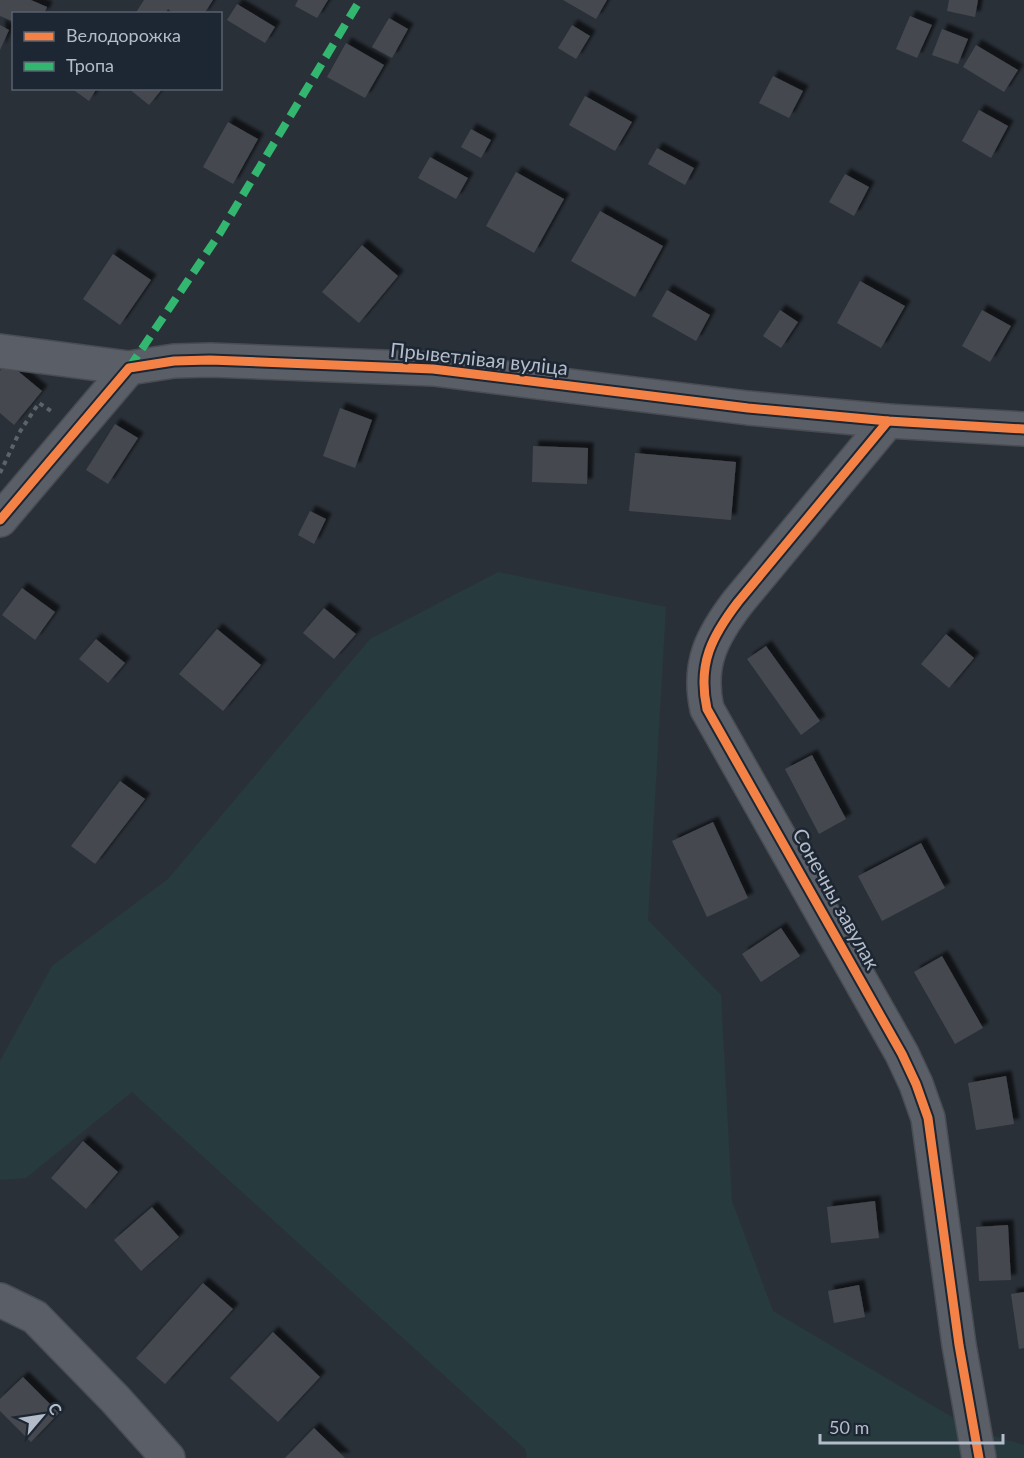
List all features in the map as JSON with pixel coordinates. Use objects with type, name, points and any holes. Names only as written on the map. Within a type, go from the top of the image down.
[{"type":"street","name":"Прыветлівая вуліца","points":[[0,351],[129,368],[174,361],[210,360],[434,369],[748,408],[888,421],[1024,429]]},
{"type":"street","points":[[0,520],[129,368]]},
{"type":"street","name":"Сонечны завулак","points":[[888,421],[722,623],[707,656],[703,687],[707,709],[897,1045],[916,1084],[928,1118],[959,1345],[979,1458]]},
{"type":"street","points":[[0,1300],[35,1317],[168,1458]]},
{"type":"path","points":[[0,473],[19,433],[39,403],[58,416]]},
{"type":"green space","points":[[498,572],[666,607],[648,920],[721,995],[732,1201],[773,1311],[974,1430],[1024,1445],[1024,1458],[527,1458],[525,1449],[132,1092],[26,1178],[0,1180],[0,1061],[52,966],[168,879],[370,639]]},
{"type":"building","points":[[0,0],[31,0],[47,7],[45,12],[12,12],[12,21],[0,16]]},
{"type":"building","points":[[144,0],[213,0],[205,12],[172,12],[168,9],[166,12],[136,12]]},
{"type":"building","points":[[298,0],[328,0],[317,18],[295,6]]},
{"type":"building","points":[[563,0],[607,0],[596,19]]},
{"type":"building","points":[[949,0],[978,0],[975,17],[947,11]]},
{"type":"building","points":[[237,4],[275,27],[265,43],[227,20]]},
{"type":"building","points":[[910,16],[932,25],[917,58],[896,49]]},
{"type":"building","points":[[389,18],[408,29],[392,58],[372,47]]},
{"type":"building","points":[[0,25],[9,30],[0,50]]},
{"type":"building","points":[[572,25],[590,36],[576,59],[558,48]]},
{"type":"building","points":[[942,29],[968,39],[958,64],[932,55]]},
{"type":"building","points":[[346,43],[384,65],[365,98],[327,77]]},
{"type":"building","points":[[976,45],[1018,70],[1004,92],[963,67]]},
{"type":"building","points":[[773,76],[803,91],[789,118],[759,103]]},
{"type":"building","points":[[74,90],[96,90],[89,101]]},
{"type":"building","points":[[130,90],[161,90],[149,105]]},
{"type":"building","points":[[585,96],[632,122],[615,151],[569,125]]},
{"type":"building","points":[[979,110],[1008,126],[991,158],[962,141]]},
{"type":"building","points":[[228,122],[258,139],[233,184],[203,167]]},
{"type":"building","points":[[471,129],[491,140],[481,158],[461,147]]},
{"type":"building","points":[[657,148],[694,168],[685,185],[648,164]]},
{"type":"building","points":[[430,157],[468,178],[456,199],[418,178]]},
{"type":"building","points":[[516,172],[564,199],[534,253],[486,226]]},
{"type":"building","points":[[845,174],[869,187],[854,216],[829,202]]},
{"type":"building","points":[[600,211],[663,246],[635,297],[571,261]]},
{"type":"building","points":[[362,245],[398,276],[359,323],[322,292]]},
{"type":"building","points":[[113,254],[151,280],[120,325],[83,299]]},
{"type":"building","points":[[860,281],[905,306],[881,348],[837,323]]},
{"type":"building","points":[[667,290],[710,315],[696,341],[652,316]]},
{"type":"building","points":[[780,310],[798,322],[781,348],[763,336]]},
{"type":"building","points":[[982,310],[1011,326],[990,362],[962,346]]},
{"type":"building","points":[[7,362],[42,391],[14,425],[0,413],[0,371]]},
{"type":"building","points":[[340,408],[372,420],[355,468],[323,456]]},
{"type":"building","points":[[115,424],[138,438],[108,484],[86,470]]},
{"type":"building","points":[[533,446],[588,448],[587,484],[532,482]]},
{"type":"building","points":[[635,453],[736,462],[731,520],[629,511]]},
{"type":"building","points":[[310,511],[326,519],[314,544],[298,535]]},
{"type":"building","points":[[22,588],[55,612],[35,640],[2,615]]},
{"type":"building","points":[[324,608],[356,634],[334,659],[303,633]]},
{"type":"building","points":[[217,629],[261,665],[223,711],[179,674]]},
{"type":"building","points":[[946,634],[974,658],[949,688],[921,664]]},
{"type":"building","points":[[96,639],[125,663],[108,683],[79,659]]},
{"type":"building","points":[[766,646],[820,721],[801,735],[747,659]]},
{"type":"building","points":[[812,755],[846,819],[819,834],[785,769]]},
{"type":"building","points":[[120,781],[145,799],[95,864],[71,846]]},
{"type":"building","points":[[713,822],[748,898],[707,917],[672,841]]},
{"type":"building","points":[[921,843],[945,888],[882,921],[858,876]]},
{"type":"building","points":[[781,928],[800,956],[761,982],[742,954]]},
{"type":"building","points":[[942,956],[983,1028],[955,1044],[914,972]]},
{"type":"building","points":[[1006,1076],[1014,1124],[976,1130],[968,1083]]},
{"type":"building","points":[[83,1141],[118,1172],[86,1209],[51,1178]]},
{"type":"building","points":[[875,1201],[879,1238],[831,1243],[827,1207]]},
{"type":"building","points":[[152,1207],[179,1237],[141,1271],[114,1240]]},
{"type":"building","points":[[1008,1225],[1011,1280],[979,1281],[976,1227]]},
{"type":"building","points":[[203,1283],[233,1309],[165,1384],[136,1358]]},
{"type":"building","points":[[859,1285],[865,1317],[834,1323],[828,1291]]},
{"type":"building","points":[[1024,1292],[1024,1348],[1019,1349],[1011,1294]]},
{"type":"building","points":[[273,1332],[320,1377],[278,1422],[230,1378]]},
{"type":"building","points":[[23,1377],[59,1413],[31,1442],[0,1411],[0,1399]]},
{"type":"building","points":[[314,1428],[345,1458],[285,1458]]},
{"type":"marked path","points":[[129,368],[220,233],[360,0]]},
{"type":"cycle path","points":[[0,520],[129,368],[174,361],[210,360],[433,369],[748,408],[888,421],[1024,429]]},
{"type":"cycle path","points":[[888,421],[729,615],[709,651],[704,693],[707,709],[902,1054],[916,1084],[928,1118],[959,1345],[979,1458]]}]
